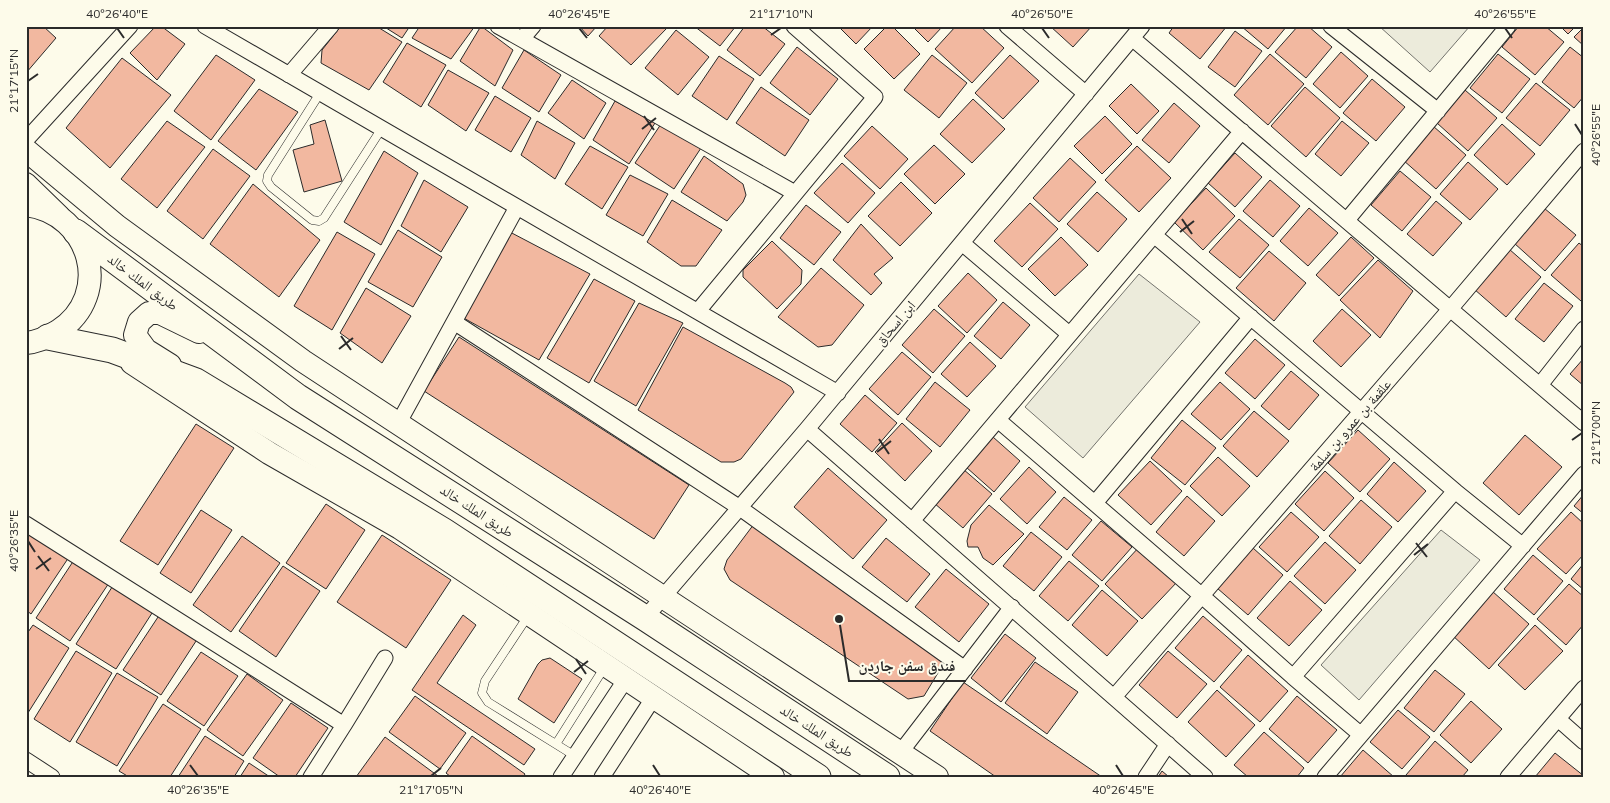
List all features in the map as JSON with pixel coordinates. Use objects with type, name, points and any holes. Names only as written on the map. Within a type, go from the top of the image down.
[{"type":"main road","points":[[26,150],[117,226],[303,361],[936,777]]},
{"type":"main road","points":[[26,205],[40,207],[68,224],[86,250],[90,271],[88,291],[79,310],[66,326],[37,340]]},
{"type":"main road","name":"طريق الملك خالد","points":[[68,224],[298,397],[645,618],[887,777]]},
{"type":"main road","points":[[231,348],[160,313],[149,312],[139,322],[136,334],[146,350],[444,530],[818,777]]},
{"type":"main road","points":[[37,340],[112,350],[196,381]]},
{"type":"main road","points":[[112,350],[269,453],[400,528],[773,777]]},
{"type":"street","points":[[26,140],[130,26]]},
{"type":"street","points":[[205,26],[838,393]]},
{"type":"street","points":[[289,75],[331,26]]},
{"type":"street","points":[[498,26],[795,193]]},
{"type":"street","points":[[522,39],[533,26]]},
{"type":"street","points":[[698,311],[876,97],[794,26]]},
{"type":"street","points":[[1007,26],[1086,94]]},
{"type":"street","points":[[1331,26],[1438,111]]},
{"type":"street","points":[[1347,220],[1508,26]]},
{"type":"street","points":[[1137,32],[1242,131],[1584,423]]},
{"type":"street","name":"ابن اسحاق","points":[[645,618],[838,393],[1137,32]]},
{"type":"street","points":[[912,520],[1242,131]]},
{"type":"street","name":"علقمة بن عمرو بن سلمة","points":[[1114,697],[1451,308],[1584,151]]},
{"type":"street","points":[[26,183],[68,224]]},
{"type":"street","points":[[398,424],[517,207]]},
{"type":"street","points":[[1154,235],[1523,546]]},
{"type":"street","points":[[962,243],[1070,334]]},
{"type":"street","points":[[1094,503],[1251,318]]},
{"type":"street","points":[[454,322],[740,508],[965,669]]},
{"type":"street","points":[[1540,385],[1584,329]]},
{"type":"street","points":[[998,420],[1360,734]]},
{"type":"street","points":[[807,429],[1205,777]]},
{"type":"street","points":[[1324,777],[1584,474]]},
{"type":"street","points":[[1293,677],[1455,490]]},
{"type":"street","points":[[26,524],[344,725]]},
{"type":"street","points":[[900,753],[1012,608]]},
{"type":"street","points":[[311,777],[385,658]]},
{"type":"street","points":[[561,777],[626,679]]},
{"type":"street","points":[[1508,777],[1584,688]]},
{"type":"street","points":[[602,777],[654,697]]},
{"type":"street","points":[[1558,719],[1584,742]]},
{"type":"street","points":[[1146,777],[1168,744]]},
{"type":"street","points":[[26,760],[52,777]]},
{"type":"lane","points":[[320,93],[268,175],[267,181],[271,187],[312,220],[319,221],[324,218],[382,128]]},
{"type":"lane","points":[[530,614],[485,681],[482,692],[488,702],[575,756]]},
{"type":"lane","points":[[556,744],[606,665]]},
{"type":"shaded area","points":[[1379,26],[1470,26],[1430,72]]},
{"type":"shaded area","points":[[1139,274],[1200,322],[1083,458],[1025,407]]},
{"type":"shaded area","points":[[1441,530],[1480,560],[1359,700],[1321,665]]},
{"type":"building","points":[[26,26],[43,26],[56,38],[26,73]]},
{"type":"building","points":[[156,26],[161,26],[185,44],[157,80],[130,53]]},
{"type":"building","points":[[341,26],[376,26],[402,42],[369,90],[321,63],[322,50]]},
{"type":"building","points":[[383,26],[410,26],[402,38]]},
{"type":"building","points":[[420,26],[475,26],[451,59],[412,38]]},
{"type":"building","points":[[481,26],[513,50],[495,86],[460,61]]},
{"type":"building","points":[[579,26],[597,26],[588,36]]},
{"type":"building","points":[[608,26],[666,26],[667,28],[631,65],[599,36]]},
{"type":"building","points":[[694,26],[736,26],[720,46]]},
{"type":"building","points":[[745,26],[762,26],[785,44],[760,76],[727,50]]},
{"type":"building","points":[[838,26],[873,26],[856,44]]},
{"type":"building","points":[[887,26],[892,26],[920,54],[894,79],[864,49]]},
{"type":"building","points":[[912,26],[943,26],[928,42]]},
{"type":"building","points":[[956,26],[980,26],[1004,48],[972,83],[935,49]]},
{"type":"building","points":[[1050,26],[1092,26],[1073,47]]},
{"type":"building","points":[[1174,26],[1227,26],[1200,59],[1169,33]]},
{"type":"building","points":[[1241,26],[1287,26],[1268,49]]},
{"type":"building","points":[[1298,26],[1308,26],[1332,47],[1306,78],[1275,52]]},
{"type":"building","points":[[1519,26],[1545,26],[1564,42],[1535,75],[1502,47]]},
{"type":"building","points":[[1560,26],[1576,26],[1568,34]]},
{"type":"building","points":[[1584,27],[1584,46],[1574,37]]},
{"type":"building","points":[[676,30],[709,57],[678,95],[645,68]]},
{"type":"building","points":[[1235,31],[1262,51],[1235,87],[1208,67]]},
{"type":"building","points":[[407,43],[446,65],[421,107],[383,82]]},
{"type":"building","points":[[797,47],[838,79],[810,115],[770,83]]},
{"type":"building","points":[[1570,47],[1584,58],[1584,96],[1574,108],[1542,82]]},
{"type":"building","points":[[524,50],[561,75],[539,112],[502,88]]},
{"type":"building","points":[[1341,52],[1368,76],[1340,108],[1313,84]]},
{"type":"building","points":[[1270,54],[1304,84],[1268,125],[1234,95]]},
{"type":"building","points":[[1498,54],[1530,79],[1502,113],[1470,88]]},
{"type":"building","points":[[216,55],[255,80],[211,140],[174,111]]},
{"type":"building","points":[[932,55],[967,83],[939,118],[904,90]]},
{"type":"building","points":[[1010,55],[1039,81],[1003,119],[975,93]]},
{"type":"building","points":[[719,56],[754,79],[727,120],[692,96]]},
{"type":"building","points":[[122,58],[171,95],[110,168],[66,128]]},
{"type":"building","points":[[448,70],[489,93],[466,131],[428,105]]},
{"type":"building","points":[[1372,79],[1405,107],[1376,141],[1343,113]]},
{"type":"building","points":[[572,80],[606,103],[584,139],[548,113]]},
{"type":"building","points":[[1536,83],[1570,110],[1540,146],[1506,118]]},
{"type":"building","points":[[1131,84],[1159,111],[1137,134],[1109,106]]},
{"type":"building","points":[[761,87],[809,120],[785,156],[736,123]]},
{"type":"building","points":[[1305,87],[1340,118],[1306,157],[1271,126]]},
{"type":"building","points":[[259,89],[298,112],[256,170],[218,141]]},
{"type":"building","points":[[1465,90],[1497,118],[1468,151],[1437,123]]},
{"type":"building","points":[[495,96],[531,118],[511,152],[475,130]]},
{"type":"building","points":[[973,99],[1005,129],[972,163],[940,134]]},
{"type":"building","points":[[615,101],[655,123],[629,164],[593,140]]},
{"type":"building","points":[[1174,103],[1200,126],[1169,163],[1142,140]]},
{"type":"building","points":[[1105,116],[1132,144],[1102,174],[1074,146]]},
{"type":"building","points":[[325,120],[342,181],[304,192],[293,150],[314,144],[310,125]]},
{"type":"building","points":[[167,121],[205,147],[157,208],[121,179]]},
{"type":"building","points":[[537,121],[575,143],[555,179],[521,155]]},
{"type":"building","points":[[1342,121],[1369,143],[1341,176],[1315,154]]},
{"type":"building","points":[[661,124],[701,148],[674,189],[635,163]]},
{"type":"building","points":[[1502,124],[1535,154],[1507,185],[1474,155]]},
{"type":"building","points":[[872,126],[908,159],[880,189],[844,156]]},
{"type":"building","points":[[1433,126],[1466,155],[1436,189],[1403,160]]},
{"type":"building","points":[[934,145],[965,174],[935,204],[904,174]]},
{"type":"building","points":[[590,146],[628,167],[602,209],[565,184]]},
{"type":"building","points":[[1137,146],[1171,178],[1139,212],[1105,180]]},
{"type":"building","points":[[213,149],[250,176],[203,239],[167,211]]},
{"type":"building","points":[[384,151],[418,173],[381,245],[344,222]]},
{"type":"building","points":[[1235,153],[1262,177],[1235,207],[1208,183]]},
{"type":"building","points":[[704,156],[743,184],[746,195],[743,202],[727,221],[681,192]]},
{"type":"building","points":[[1070,158],[1096,182],[1059,222],[1033,198]]},
{"type":"building","points":[[1468,162],[1498,189],[1470,220],[1440,194]]},
{"type":"building","points":[[842,163],[875,193],[848,223],[814,193]]},
{"type":"building","points":[[1400,171],[1431,197],[1402,231],[1371,205]]},
{"type":"building","points":[[630,175],[668,194],[643,236],[606,215]]},
{"type":"building","points":[[424,180],[468,207],[441,252],[401,226]]},
{"type":"building","points":[[1270,180],[1300,206],[1273,237],[1243,211]]},
{"type":"building","points":[[901,182],[932,213],[900,246],[868,216]]},
{"type":"building","points":[[253,184],[320,240],[279,297],[210,244]]},
{"type":"building","points":[[1206,188],[1235,216],[1203,250],[1174,222]]},
{"type":"building","points":[[1097,192],[1127,219],[1098,252],[1067,224]]},
{"type":"building","points":[[672,200],[722,230],[696,266],[681,266],[647,242]]},
{"type":"building","points":[[1436,201],[1462,223],[1433,256],[1407,234]]},
{"type":"building","points":[[1030,203],[1058,229],[1022,267],[994,241]]},
{"type":"building","points":[[806,205],[841,232],[814,265],[780,238]]},
{"type":"building","points":[[1309,208],[1338,233],[1308,266],[1280,241]]},
{"type":"building","points":[[1544,208],[1576,235],[1545,271],[1514,243]]},
{"type":"building","points":[[1239,219],[1269,245],[1240,278],[1209,252]]},
{"type":"building","points":[[861,224],[893,258],[874,274],[882,283],[871,295],[833,260]]},
{"type":"building","points":[[398,230],[442,257],[413,307],[368,282]]},
{"type":"building","points":[[508,231],[590,274],[539,360],[460,316]]},
{"type":"building","points":[[337,232],[375,254],[332,330],[294,306]]},
{"type":"building","points":[[1061,237],[1088,265],[1055,296],[1028,269]]},
{"type":"building","points":[[1351,237],[1374,258],[1339,296],[1316,275]]},
{"type":"building","points":[[772,241],[802,270],[801,284],[777,309],[743,277],[743,270]]},
{"type":"building","points":[[1579,243],[1584,247],[1584,297],[1581,301],[1551,275]]},
{"type":"building","points":[[1509,249],[1541,277],[1506,317],[1474,289]]},
{"type":"building","points":[[1269,251],[1306,283],[1274,321],[1236,288]]},
{"type":"building","points":[[1378,260],[1413,291],[1380,338],[1340,300]]},
{"type":"building","points":[[821,268],[864,305],[832,345],[818,347],[778,317]]},
{"type":"building","points":[[968,273],[997,300],[967,333],[938,306]]},
{"type":"building","points":[[594,279],[635,301],[589,383],[547,358]]},
{"type":"building","points":[[1544,283],[1573,306],[1544,342],[1515,319]]},
{"type":"building","points":[[366,288],[411,316],[382,363],[340,333]]},
{"type":"building","points":[[1003,302],[1030,325],[1001,359],[974,336]]},
{"type":"building","points":[[639,303],[683,323],[636,406],[594,381]]},
{"type":"building","points":[[934,309],[965,336],[933,373],[902,345]]},
{"type":"building","points":[[1342,309],[1371,335],[1341,367],[1313,341]]},
{"type":"building","points":[[683,327],[785,383],[794,392],[741,459],[734,462],[721,462],[638,410]]},
{"type":"building","points":[[459,337],[689,485],[654,539],[424,391]]},
{"type":"building","points":[[1255,339],[1285,365],[1255,399],[1225,373]]},
{"type":"building","points":[[970,342],[996,366],[967,397],[941,374]]},
{"type":"building","points":[[902,352],[931,377],[898,415],[869,389]]},
{"type":"building","points":[[1584,358],[1584,386],[1570,374]]},
{"type":"building","points":[[1291,371],[1319,395],[1289,430],[1261,406]]},
{"type":"building","points":[[935,382],[970,410],[940,447],[906,419]]},
{"type":"building","points":[[1220,382],[1250,409],[1221,440],[1191,414]]},
{"type":"building","points":[[865,395],[897,423],[872,452],[840,424]]},
{"type":"building","points":[[1254,411],[1289,441],[1257,477],[1223,446]]},
{"type":"building","points":[[1182,420],[1216,448],[1185,485],[1151,458]]},
{"type":"building","points":[[902,423],[932,451],[905,481],[875,452]]},
{"type":"building","points":[[196,424],[234,448],[158,565],[120,541]]},
{"type":"building","points":[[1358,430],[1390,459],[1360,492],[1328,463]]},
{"type":"building","points":[[1525,435],[1562,467],[1519,515],[1483,483]]},
{"type":"building","points":[[993,437],[1020,461],[994,492],[966,467]]},
{"type":"building","points":[[1218,457],[1250,486],[1222,516],[1190,486]]},
{"type":"building","points":[[1150,461],[1182,491],[1151,525],[1118,495]]},
{"type":"building","points":[[1394,462],[1426,491],[1398,522],[1367,494]]},
{"type":"building","points":[[1029,467],[1056,492],[1027,524],[1000,499]]},
{"type":"building","points":[[828,468],[887,520],[853,559],[794,507]]},
{"type":"building","points":[[963,469],[992,494],[963,528],[934,503]]},
{"type":"building","points":[[1325,471],[1354,498],[1324,531],[1295,504]]},
{"type":"building","points":[[1584,494],[1584,514],[1574,506]]},
{"type":"building","points":[[1187,496],[1215,521],[1184,556],[1156,532]]},
{"type":"building","points":[[1064,497],[1092,520],[1067,550],[1039,527]]},
{"type":"building","points":[[1361,500],[1392,527],[1360,564],[1329,536]]},
{"type":"building","points":[[326,504],[365,530],[326,589],[286,563]]},
{"type":"building","points":[[989,505],[1024,534],[993,565],[983,558],[978,547],[968,547],[967,541],[971,525]]},
{"type":"building","points":[[201,510],[232,530],[191,593],[160,573]]},
{"type":"building","points":[[1291,512],[1319,537],[1287,572],[1259,547]]},
{"type":"building","points":[[1571,512],[1584,524],[1584,554],[1566,574],[1537,549]]},
{"type":"building","points":[[1101,521],[1132,547],[1102,581],[1072,555]]},
{"type":"building","points":[[754,524],[947,658],[924,696],[908,699],[730,580],[724,569],[727,560]]},
{"type":"building","points":[[29,532],[69,557],[31,614],[26,610],[26,536]]},
{"type":"building","points":[[1031,532],[1062,557],[1034,591],[1003,566]]},
{"type":"building","points":[[382,535],[451,580],[406,648],[337,602]]},
{"type":"building","points":[[242,536],[280,563],[231,632],[193,605]]},
{"type":"building","points":[[886,538],[930,574],[907,602],[862,567]]},
{"type":"building","points":[[1325,542],[1356,570],[1325,604],[1294,576]]},
{"type":"building","points":[[1140,546],[1178,581],[1142,619],[1105,584]]},
{"type":"building","points":[[1253,548],[1283,575],[1248,615],[1217,588]]},
{"type":"building","points":[[1533,555],[1563,581],[1534,615],[1504,589]]},
{"type":"building","points":[[74,560],[109,583],[70,641],[36,618]]},
{"type":"building","points":[[1069,561],[1099,586],[1068,621],[1039,596]]},
{"type":"building","points":[[1584,563],[1584,590],[1571,579]]},
{"type":"building","points":[[283,566],[320,591],[276,657],[239,631]]},
{"type":"building","points":[[946,569],[989,604],[959,642],[915,607]]},
{"type":"building","points":[[1290,581],[1322,610],[1289,646],[1257,618]]},
{"type":"building","points":[[114,584],[154,610],[116,669],[76,644]]},
{"type":"building","points":[[1569,584],[1584,597],[1584,624],[1566,645],[1537,619]]},
{"type":"building","points":[[1102,590],[1138,621],[1107,656],[1072,625]]},
{"type":"building","points":[[1492,591],[1529,624],[1489,669],[1452,635]]},
{"type":"building","points":[[160,614],[198,638],[161,695],[123,670]]},
{"type":"building","points":[[463,615],[476,625],[437,683],[535,749],[524,765],[412,690]]},
{"type":"building","points":[[1203,616],[1242,650],[1214,682],[1175,648]]},
{"type":"building","points":[[33,625],[69,648],[26,716],[26,635]]},
{"type":"building","points":[[1535,625],[1563,651],[1525,690],[1498,665]]},
{"type":"building","points":[[1005,634],[1036,658],[1001,702],[971,678]]},
{"type":"building","points":[[76,651],[112,673],[70,742],[34,719]]},
{"type":"building","points":[[1168,651],[1207,684],[1177,718],[1139,685]]},
{"type":"building","points":[[201,652],[238,676],[204,726],[167,701]]},
{"type":"building","points":[[1248,655],[1288,691],[1260,722],[1220,687]]},
{"type":"building","points":[[550,658],[582,679],[554,723],[518,699],[538,664],[542,660]]},
{"type":"building","points":[[1035,662],[1078,692],[1047,734],[1005,703]]},
{"type":"building","points":[[1435,670],[1465,694],[1434,732],[1404,708]]},
{"type":"building","points":[[117,673],[158,697],[117,766],[76,742]]},
{"type":"building","points":[[247,674],[283,700],[243,756],[207,730]]},
{"type":"building","points":[[963,682],[1102,777],[996,777],[930,731]]},
{"type":"building","points":[[1217,690],[1255,725],[1226,757],[1188,722]]},
{"type":"building","points":[[415,696],[466,733],[440,769],[389,732]]},
{"type":"building","points":[[1297,696],[1337,730],[1308,763],[1269,729]]},
{"type":"building","points":[[1471,701],[1502,729],[1471,763],[1440,735]]},
{"type":"building","points":[[291,703],[328,728],[295,777],[280,777],[253,758]]},
{"type":"building","points":[[163,704],[201,729],[170,777],[129,777],[119,771]]},
{"type":"building","points":[[1398,710],[1430,737],[1402,769],[1370,742]]},
{"type":"building","points":[[1264,732],[1304,768],[1297,777],[1248,777],[1234,765]]},
{"type":"building","points":[[205,736],[244,761],[234,777],[178,777]]},
{"type":"building","points":[[472,736],[525,774],[523,777],[451,777],[446,773]]},
{"type":"building","points":[[385,737],[438,776],[438,777],[356,777]]},
{"type":"building","points":[[1435,741],[1468,770],[1462,777],[1409,777],[1406,775]]},
{"type":"building","points":[[1363,750],[1394,777],[1340,777]]},
{"type":"building","points":[[1555,753],[1584,776],[1584,777],[1535,777]]},
{"type":"building","points":[[249,763],[270,777],[240,777]]},
{"type":"building","points":[[1162,771],[1169,777],[1158,777]]},
{"type":"place","name":"فندق سفن جاردن","points":[[839,619]]}]
